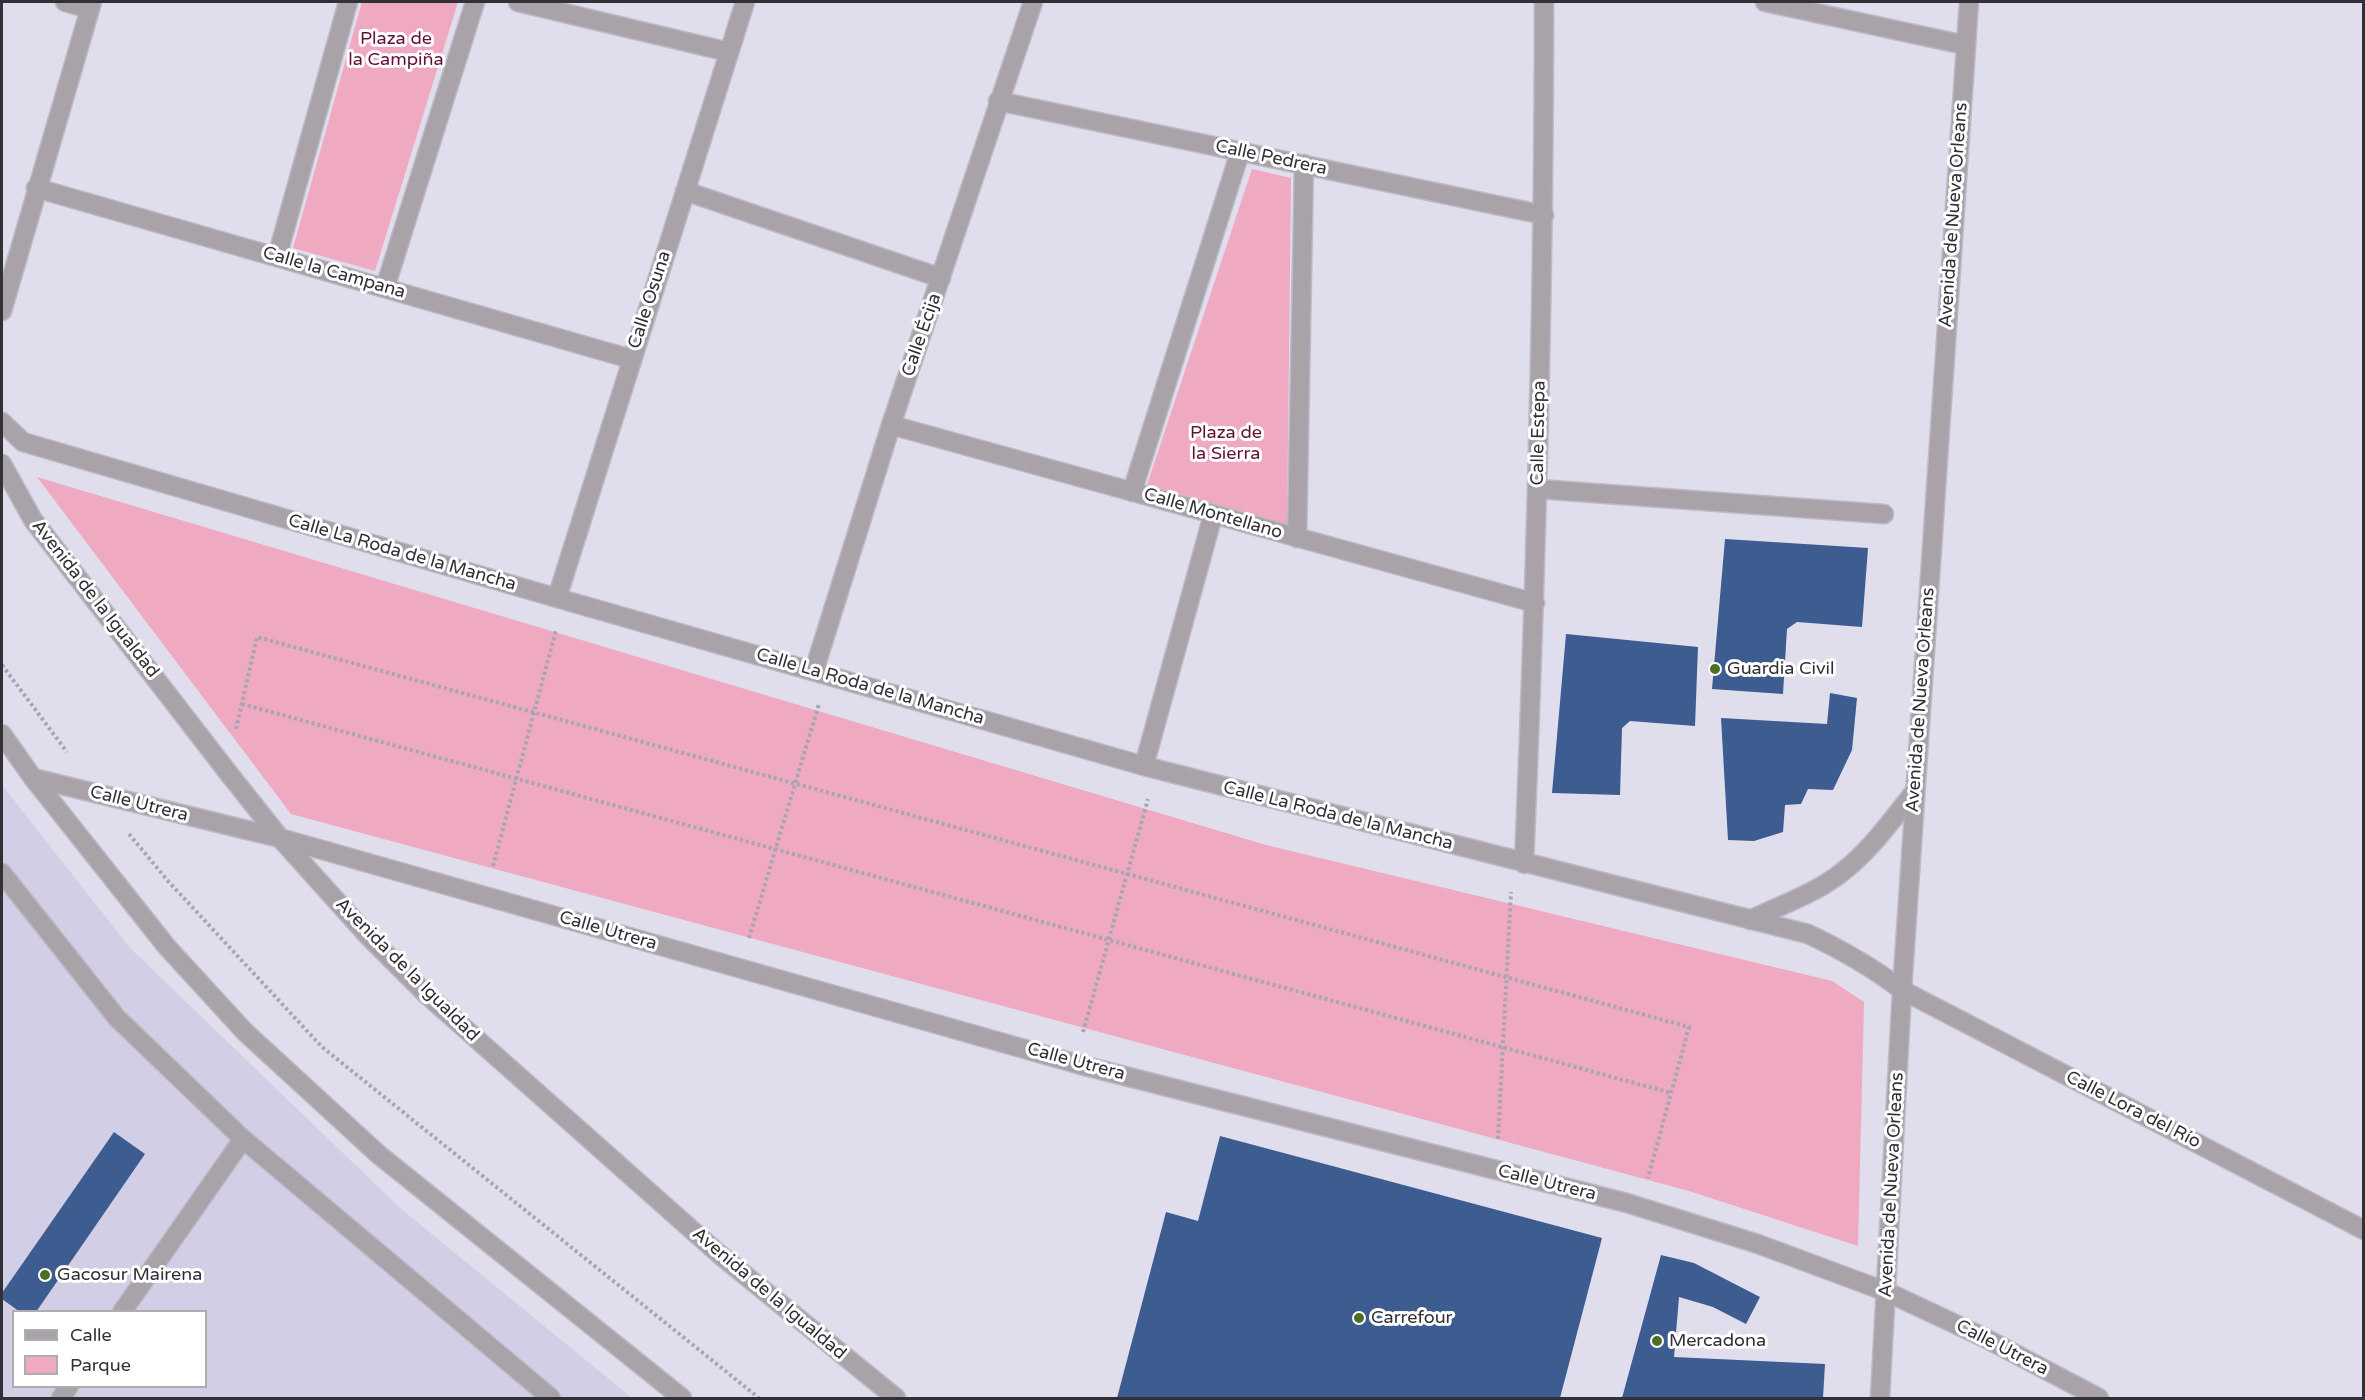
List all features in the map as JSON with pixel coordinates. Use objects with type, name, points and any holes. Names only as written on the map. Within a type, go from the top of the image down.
[{"type":"street","points":[[2,311],[91,5],[64,2]]},
{"type":"street","points":[[277,257],[348,2]]},
{"type":"street","points":[[385,288],[475,2]]},
{"type":"street","points":[[518,2],[729,52]]},
{"type":"street","name":"Calle Osuna","points":[[560,599],[631,359],[745,2]]},
{"type":"street","name":"Calle Écija","points":[[821,673],[891,425],[998,100],[1033,2]]},
{"type":"street","name":"Calle Estepa","points":[[1518,862],[1535,603],[1544,215],[1544,2]]},
{"type":"street","points":[[1765,2],[1965,45]]},
{"type":"street","name":"Avenida de Nueva Orleans","points":[[1880,1398],[1902,990],[1969,2]]},
{"type":"street","name":"Calle Pedrera","points":[[998,100],[1544,215]]},
{"type":"street","points":[[1132,492],[1240,152]]},
{"type":"street","points":[[1298,538],[1304,164]]},
{"type":"street","name":"Calle la Campana","points":[[36,188],[631,359]]},
{"type":"street","points":[[685,191],[941,278]]},
{"type":"street","name":"Calle La Roda de la Mancha","points":[[2,422],[23,442],[1150,768],[1750,920]]},
{"type":"street","name":"Calle Montellano","points":[[891,425],[1535,603]]},
{"type":"street","name":"Avenida de la Igualdad","points":[[2,464],[33,520],[226,770],[280,838],[369,937],[427,995],[719,1254],[896,1398]]},
{"type":"street","points":[[1538,489],[1884,514]]},
{"type":"street","points":[[1150,768],[1214,515]]},
{"type":"street","points":[[2,734],[33,778],[167,947],[246,1032],[378,1155],[682,1398]]},
{"type":"street","name":"Calle Utrera","points":[[33,778],[280,838],[1075,1063],[1640,1208],[1758,1244],[1887,1292],[1985,1338],[2099,1398]]},
{"type":"street","points":[[1750,920],[1806,894],[1837,876],[1875,842],[1915,791]]},
{"type":"street","points":[[2,873],[117,1018],[243,1139],[551,1398]]},
{"type":"street","name":"Calle Lora del Río","points":[[1750,920],[1808,934],[1843,950],[1902,990],[2364,1230]]},
{"type":"street","points":[[123,1310],[243,1139]]},
{"type":"path","points":[[484,896],[534,712],[560,599]]},
{"type":"path","points":[[226,770],[257,637],[1689,1027],[1640,1208]]},
{"type":"path","points":[[2,665],[98,794],[168,881],[322,1047],[759,1398]]},
{"type":"path","points":[[740,968],[795,783],[821,673]]},
{"type":"path","points":[[242,704],[1671,1093]]},
{"type":"path","points":[[1075,1063],[1127,874],[1150,768]]},
{"type":"path","points":[[1496,1170],[1507,976],[1518,862]]},
{"type":"shaded area","points":[[2,785],[130,948],[400,1208],[632,1398],[2,1398]]},
{"type":"green space","name":"Plaza de la Campiña","points":[[362,2],[458,2],[375,271],[293,248]]},
{"type":"green space","name":"Plaza de la Sierra","points":[[1252,169],[1291,178],[1287,525],[1147,485]]},
{"type":"green space","points":[[37,477],[1266,845],[1832,981],[1864,1002],[1858,1246],[1689,1191],[291,814]]},
{"type":"building","points":[[1725,539],[1868,548],[1862,627],[1797,622],[1787,629],[1783,694],[1712,689]]},
{"type":"building","points":[[1566,634],[1698,647],[1695,726],[1630,721],[1622,728],[1620,795],[1552,793]]},
{"type":"building","points":[[1830,693],[1857,698],[1852,750],[1833,790],[1808,789],[1801,804],[1785,805],[1783,832],[1754,841],[1728,840],[1721,718],[1827,724]]},
{"type":"building","points":[[114,1132],[145,1154],[37,1310],[17,1310],[2,1299],[2,1293]]},
{"type":"building","name":"Carrefour","points":[[1220,1136],[1602,1238],[1560,1398],[1117,1398],[1166,1212],[1198,1221]]},
{"type":"building","name":"Mercadona","points":[[1661,1255],[1694,1263],[1760,1297],[1746,1324],[1713,1307],[1679,1297],[1674,1357],[1825,1364],[1823,1398],[1622,1398]]},
{"type":"place","name":"Guardia Civil","points":[[1715,669]]},
{"type":"place","name":"Gacosur Mairena","points":[[45,1275]]},
{"type":"place","name":"Carrefour","points":[[1359,1318]]},
{"type":"place","name":"Mercadona","points":[[1657,1341]]}]
